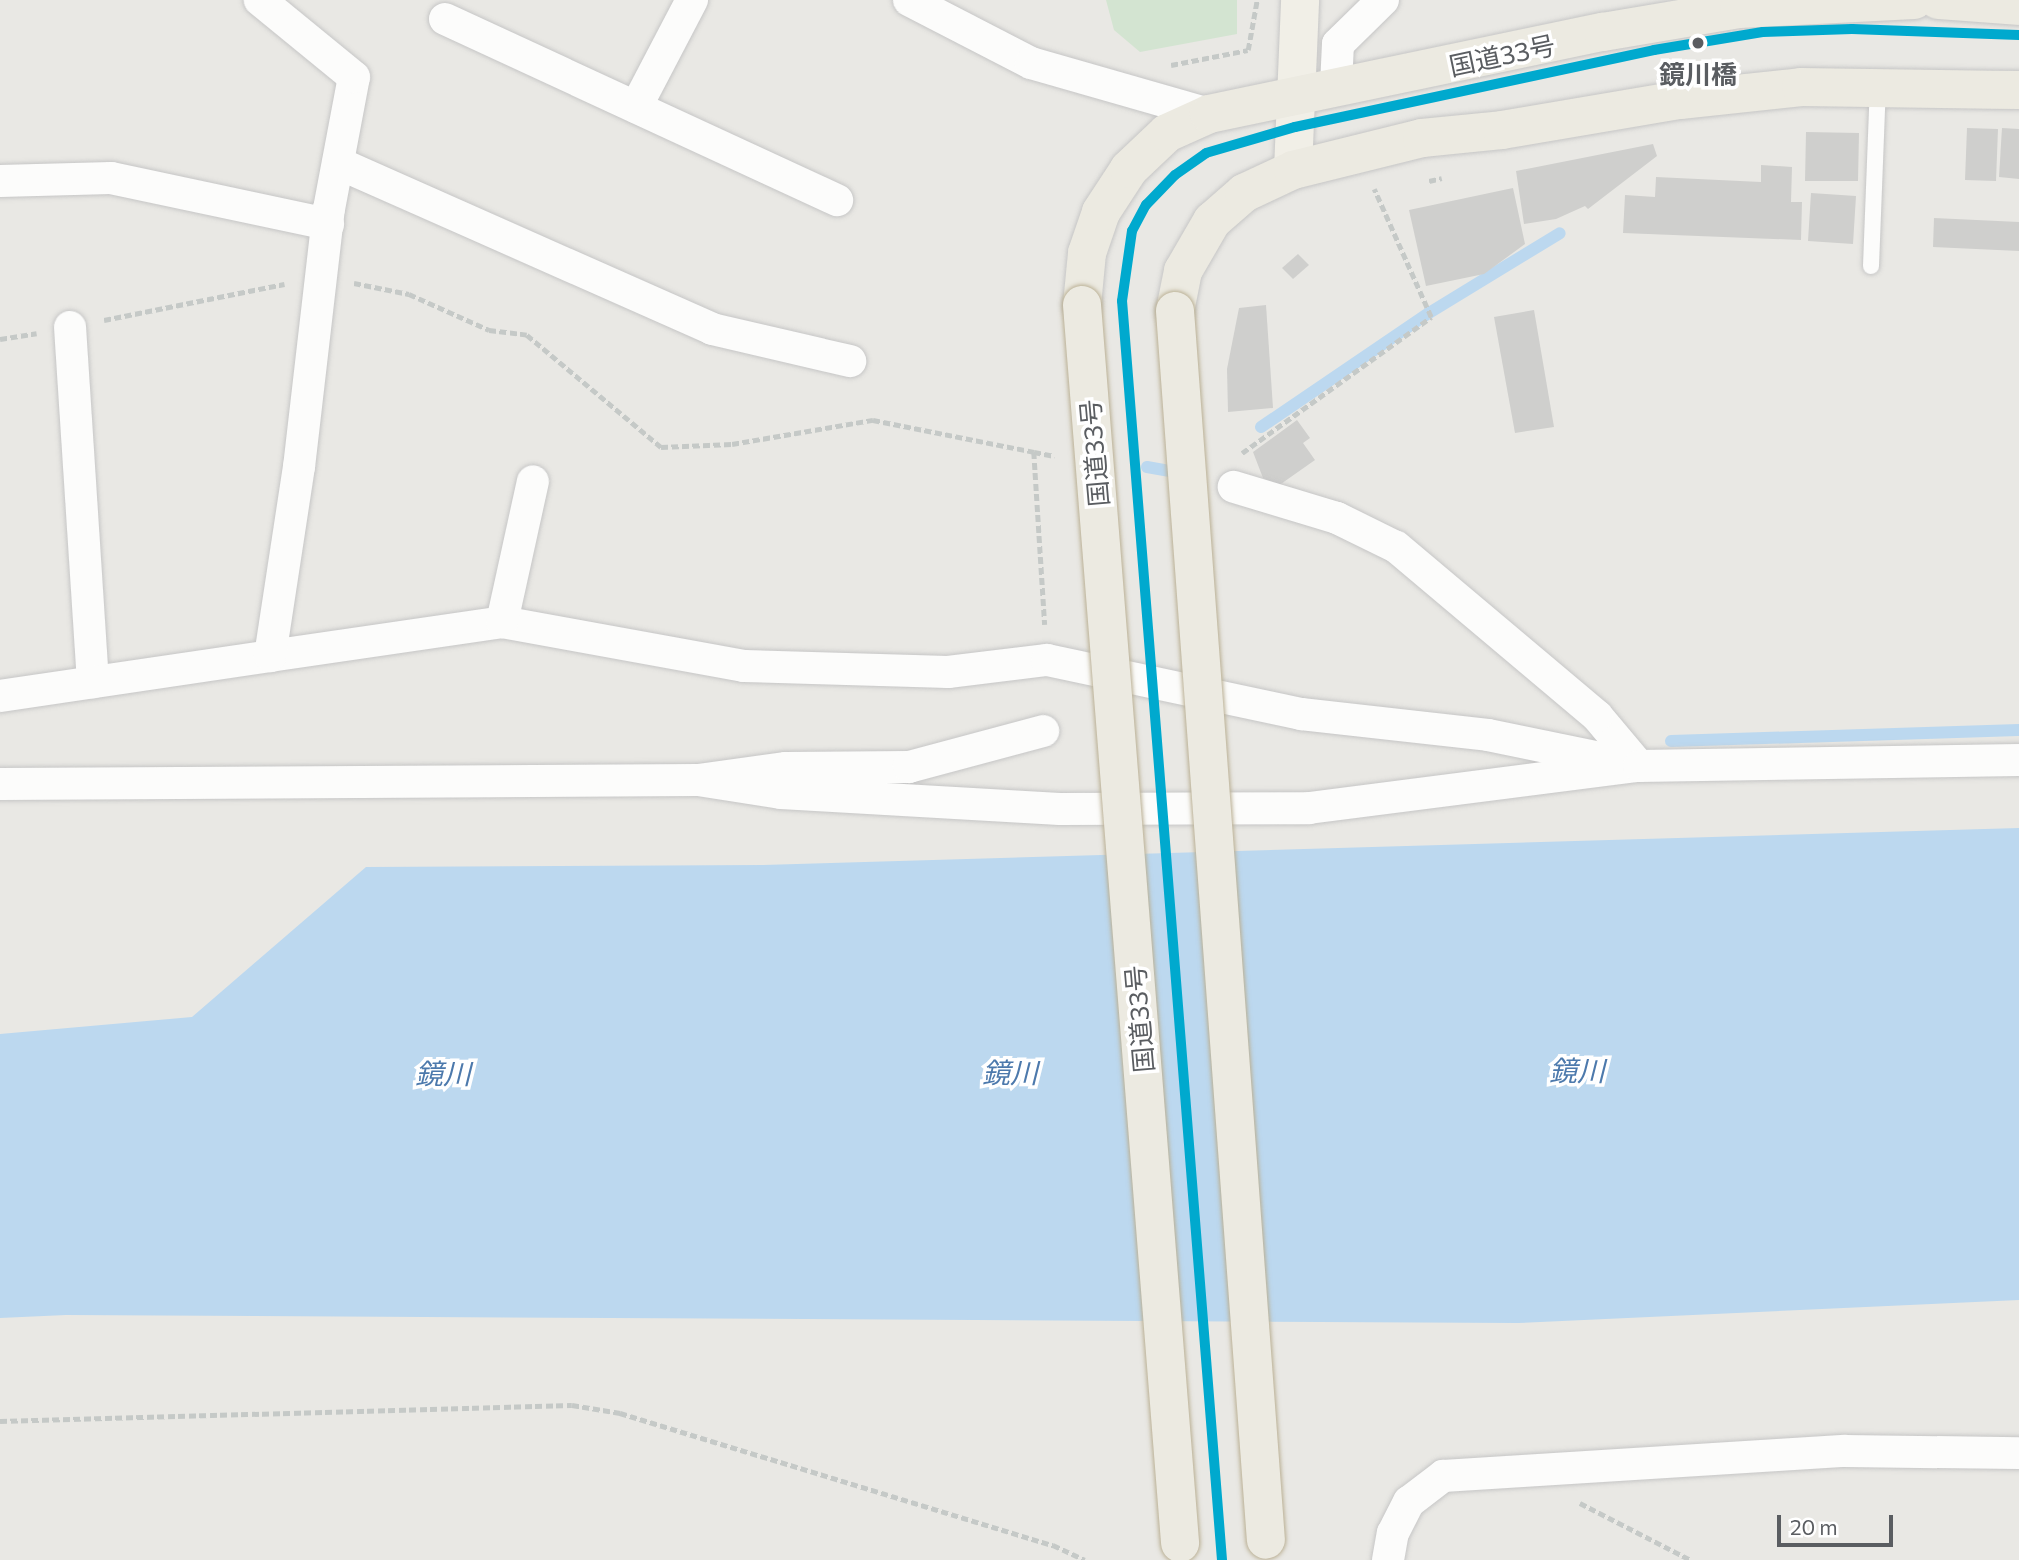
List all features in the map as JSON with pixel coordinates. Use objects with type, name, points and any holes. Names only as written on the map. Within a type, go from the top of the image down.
[{"type":"highway","name":"国道33号","points":[[1180,1552],[1082,305],[1087,253],[1101,212],[1129,169],[1167,133],[1209,114],[1296,97],[1336,86],[1739,9],[1914,0]]},
{"type":"highway","points":[[1938,0],[2019,6]]},
{"type":"highway","points":[[1266,1550],[1175,311],[1183,271],[1212,221],[1244,193],[1293,170],[1422,138],[1502,130],[1680,100],[1801,87],[2019,90]]},
{"type":"main road","points":[[1293,170],[1300,0]]},
{"type":"street","points":[[260,0],[354,77],[328,224],[270,656]]},
{"type":"street","points":[[636,107],[692,0]]},
{"type":"street","points":[[909,0],[1031,63],[1209,114]]},
{"type":"street","points":[[1336,86],[1338,44],[1383,0]]},
{"type":"street","points":[[445,19],[837,200]]},
{"type":"street","points":[[338,163],[712,330],[850,361]]},
{"type":"street","points":[[0,181],[111,178],[328,224]]},
{"type":"street","points":[[70,327],[93,682]]},
{"type":"street","points":[[502,622],[533,481]]},
{"type":"street","points":[[1234,487],[1337,518],[1396,547],[1597,716],[1639,766]]},
{"type":"street","points":[[0,696],[502,622],[744,666],[948,673],[1047,660],[1301,714],[1488,735],[1639,766]]},
{"type":"street","points":[[0,784],[698,780],[786,768],[909,767],[1043,731]]},
{"type":"street","points":[[698,780],[780,793],[1060,809],[1309,808],[1639,766],[2019,760]]},
{"type":"street","points":[[1388,1560],[1393,1533],[1409,1502],[1443,1476],[1845,1451],[2019,1453]]},
{"type":"lane","points":[[1871,266],[1878,87]]},
{"type":"path","points":[[1162,67],[1248,50],[1257,0]]},
{"type":"path","points":[[1234,487],[1236,458],[1432,317],[1357,154]]},
{"type":"path","points":[[0,339],[322,277],[409,294],[489,330],[527,335],[661,447],[732,444],[873,420],[1061,457]]},
{"type":"path","points":[[1034,452],[1047,660]]},
{"type":"path","points":[[0,1421],[572,1405],[620,1413],[1053,1545],[1085,1560]]},
{"type":"path","points":[[1545,1468],[1585,1508],[1691,1560]]},
{"type":"green space","points":[[1106,0],[1237,0],[1237,34],[1140,52],[1114,30]]},
{"type":"water","name":"鏡川","points":[[2019,828],[2019,1300],[1518,1323],[66,1315],[0,1318],[0,1034],[192,1017],[366,867],[763,865]]},
{"type":"building","points":[[1967,128],[1998,129],[1996,181],[1965,180]]},
{"type":"building","points":[[2002,128],[2019,129],[2019,179],[1999,177]]},
{"type":"building","points":[[1806,132],[1859,133],[1858,181],[1805,181]]},
{"type":"building","points":[[1653,144],[1657,156],[1588,209],[1585,206],[1556,219],[1524,224],[1516,171]]},
{"type":"building","points":[[1761,165],[1792,167],[1791,202],[1802,202],[1801,240],[1623,233],[1625,195],[1655,197],[1656,177],[1761,182]]},
{"type":"building","points":[[1513,188],[1525,244],[1484,274],[1426,286],[1409,210]]},
{"type":"building","points":[[1811,193],[1856,196],[1853,244],[1808,241]]},
{"type":"building","points":[[1934,218],[2019,222],[2019,251],[1933,247]]},
{"type":"building","points":[[1298,254],[1309,265],[1293,279],[1282,268]]},
{"type":"building","points":[[1266,305],[1273,408],[1228,412],[1227,369],[1239,308]]},
{"type":"building","points":[[1534,310],[1554,427],[1515,433],[1494,317]]},
{"type":"building","points":[[1297,420],[1310,438],[1303,443],[1315,460],[1278,486],[1263,478],[1253,452]]},
{"type":"waterway","points":[[1261,427],[1429,313],[1560,233]]},
{"type":"waterway","points":[[1147,467],[1181,473]]},
{"type":"waterway","points":[[1671,741],[2019,730]]},
{"type":"transit line","points":[[1222,1560],[1122,301],[1132,231],[1146,205],[1175,175],[1206,153],[1295,127],[1654,50],[1763,32],[1852,29],[2019,35]]},
{"type":"place","name":"鏡川橋","points":[[1698,43]]}]
